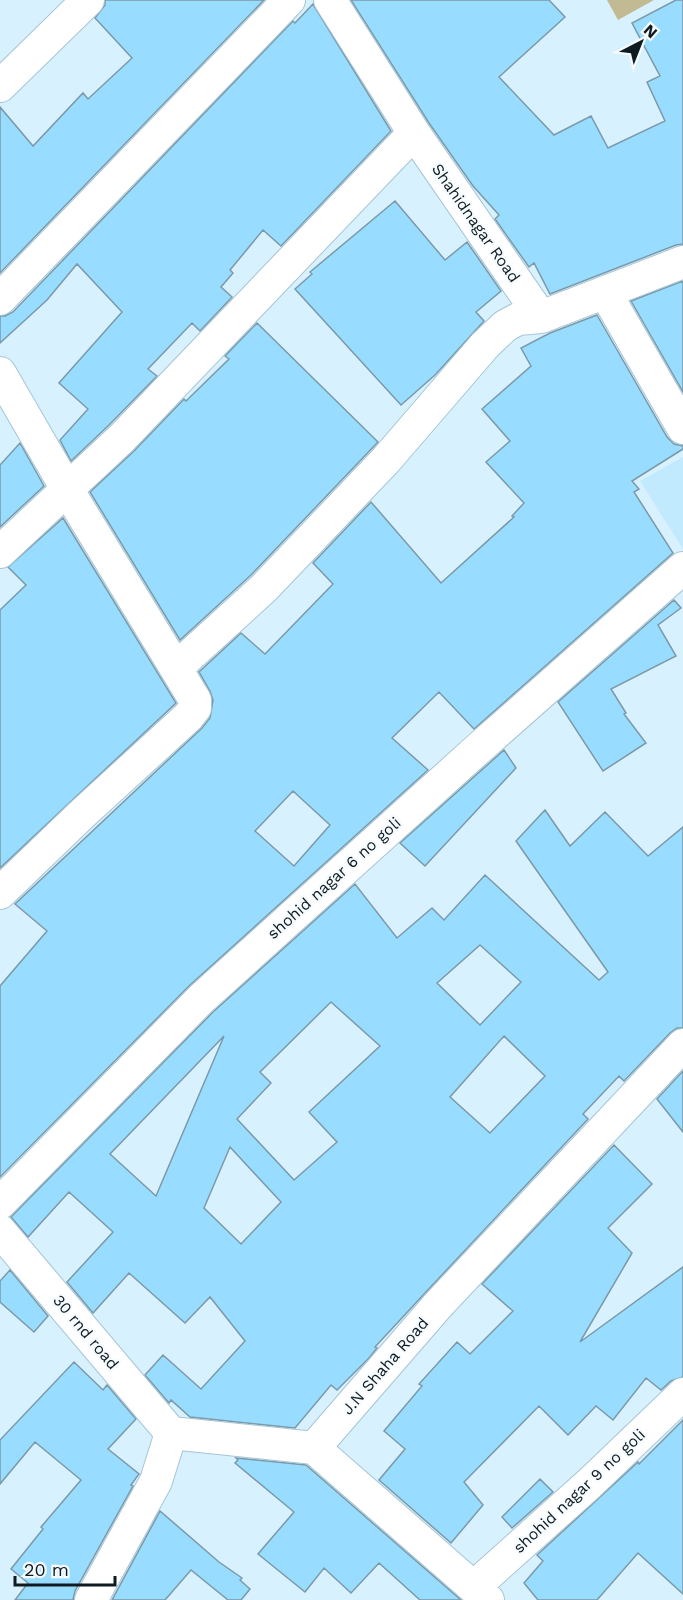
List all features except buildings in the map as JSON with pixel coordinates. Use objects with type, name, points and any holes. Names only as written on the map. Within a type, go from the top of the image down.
[{"type":"street","points":[[0,86],[88,0]]},
{"type":"street","points":[[0,299],[290,0]]},
{"type":"street","name":"Shahidnagar Road","points":[[330,0],[414,133],[541,317]]},
{"type":"street","points":[[0,552],[122,438],[414,133]]},
{"type":"street","points":[[177,668],[264,588],[362,486],[485,345],[505,326],[518,319],[541,317],[683,262]]},
{"type":"street","points":[[605,292],[683,428]]},
{"type":"street","points":[[0,373],[67,489],[195,700],[195,708],[188,717],[81,814],[0,893]]},
{"type":"street","name":"shohid nagar 6 no goli","points":[[0,1203],[201,999],[683,568]]},
{"type":"street","name":"J.N Shaha Road","points":[[314,1448],[438,1305],[683,1045]]},
{"type":"street","name":"30 rnd road","points":[[0,1231],[171,1433]]},
{"type":"street","name":"shohid nagar 9 no goli","points":[[481,1594],[589,1484],[683,1394]]},
{"type":"street","points":[[91,1600],[156,1480],[171,1433],[314,1448],[481,1594]]},
{"type":"shaded area","points":[[607,0],[654,0],[618,20]]},
{"type":"shaded area","points":[[683,457],[683,549],[640,481]]}]
